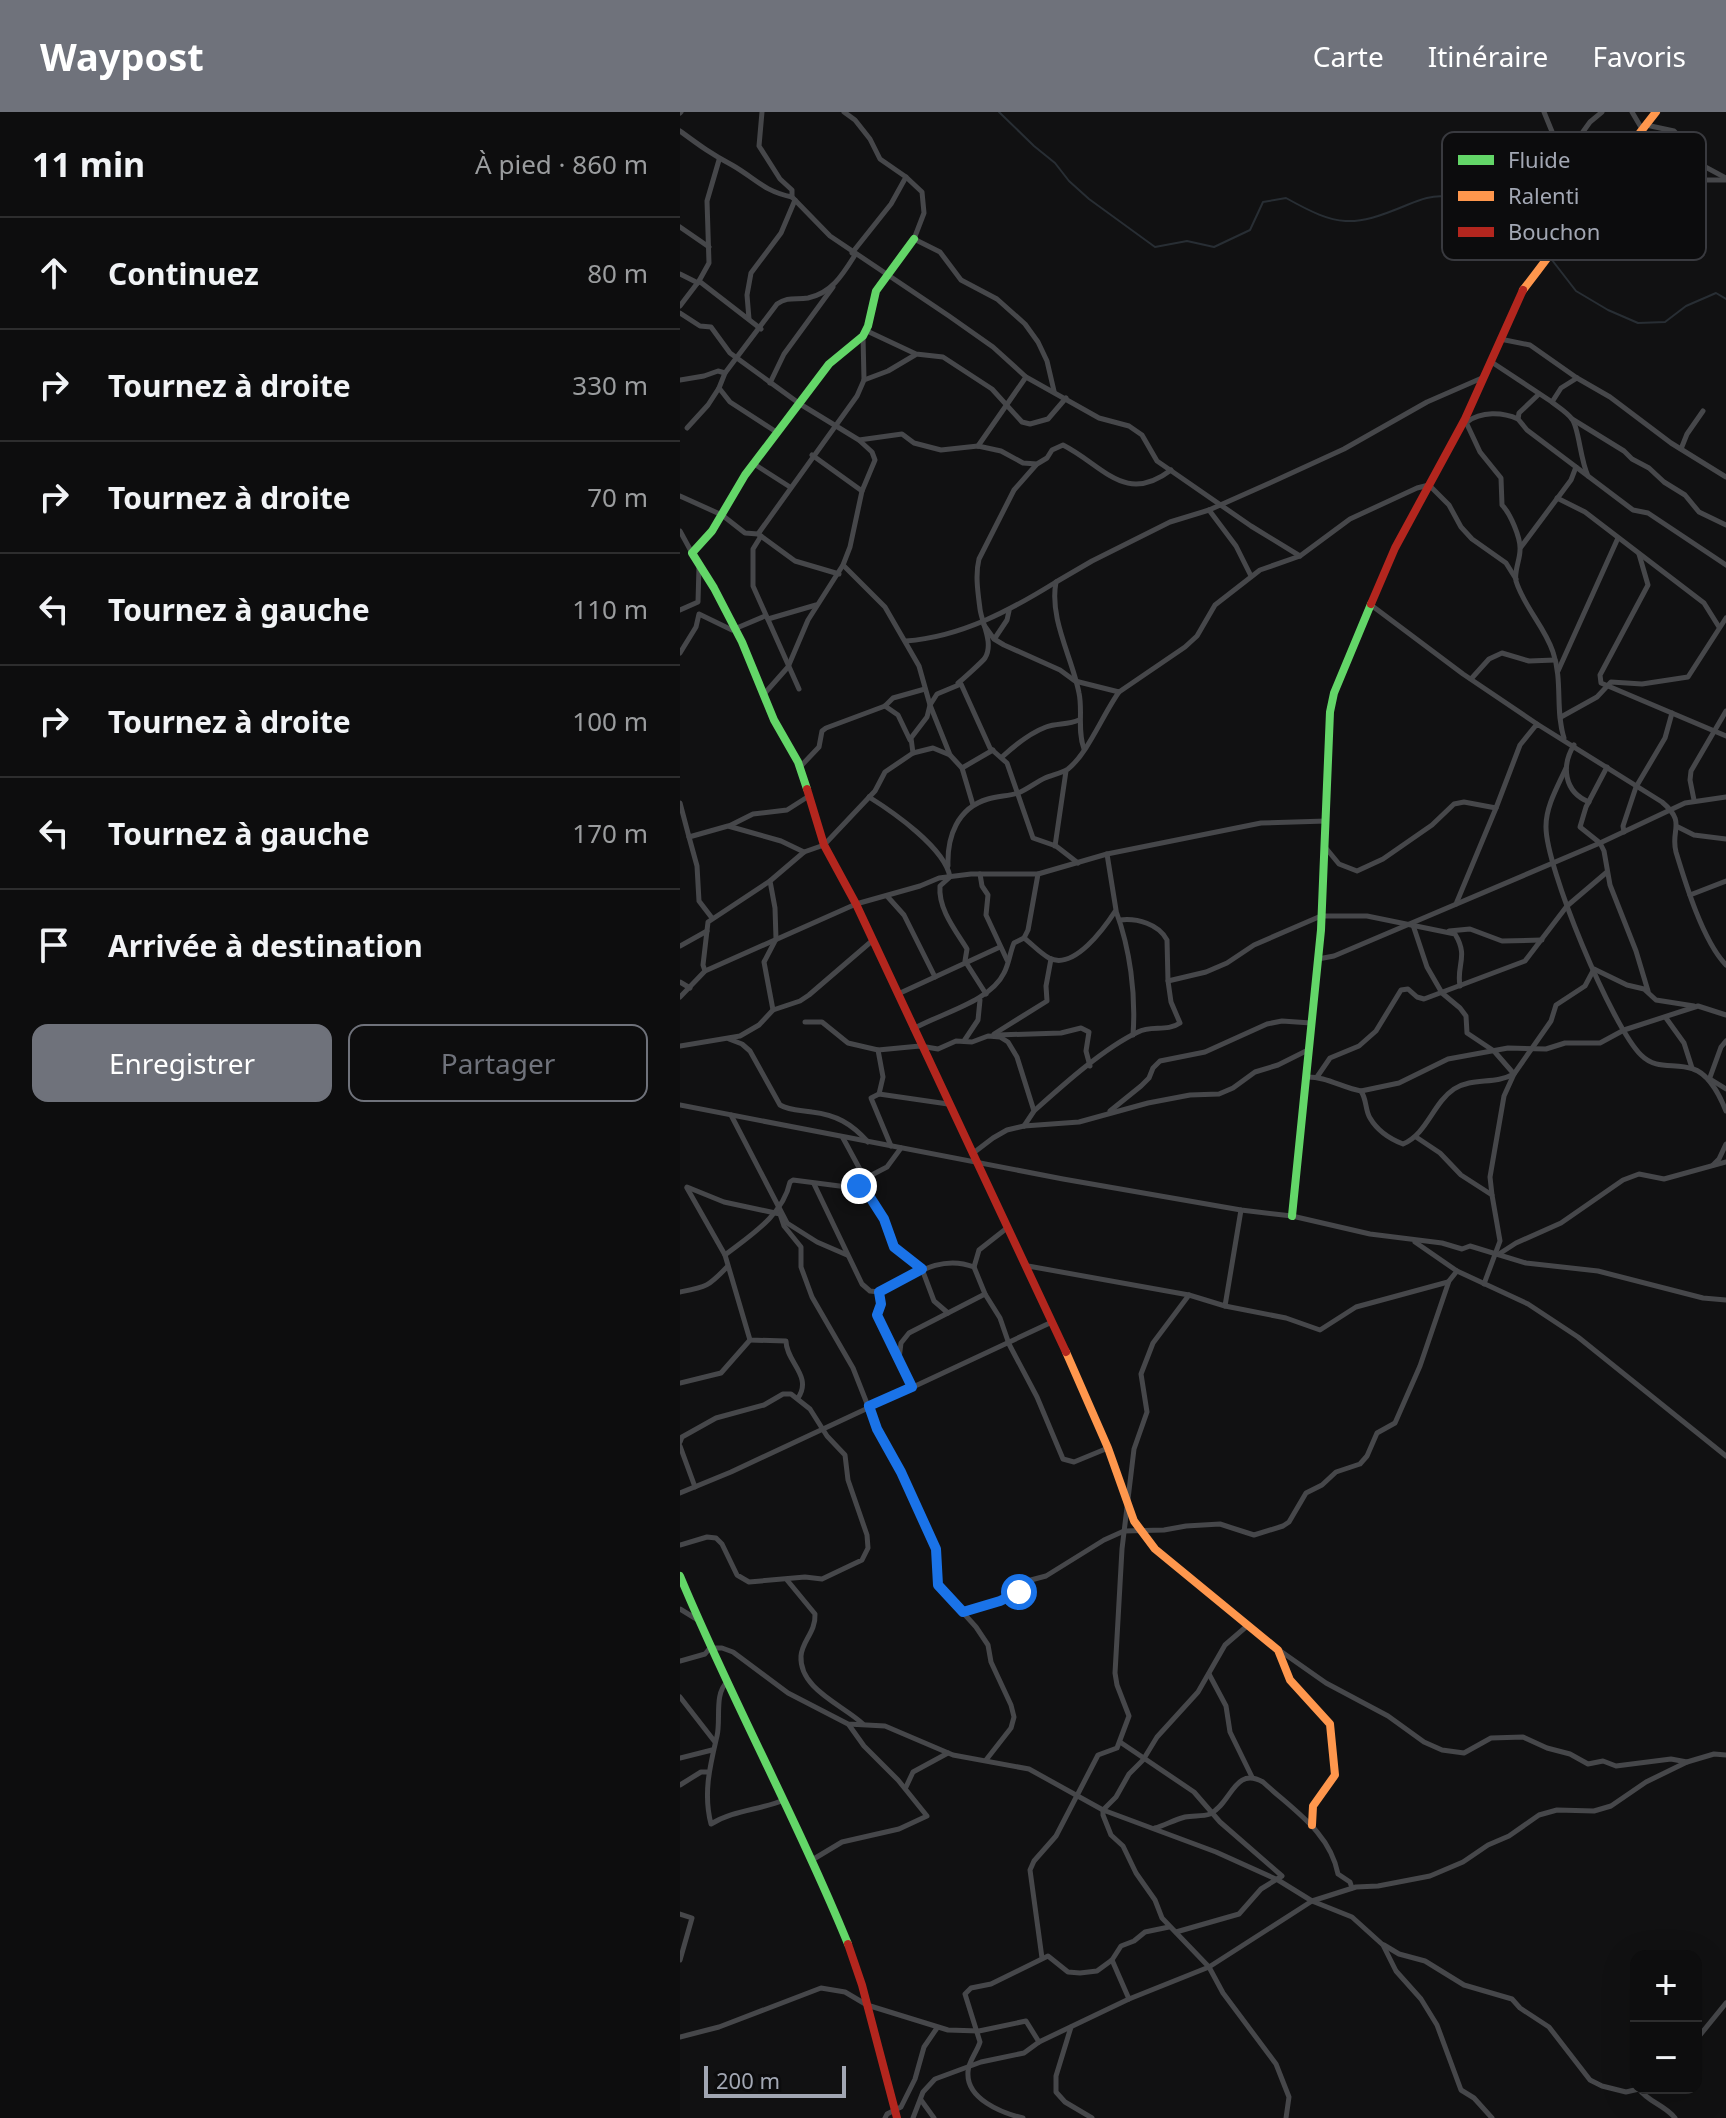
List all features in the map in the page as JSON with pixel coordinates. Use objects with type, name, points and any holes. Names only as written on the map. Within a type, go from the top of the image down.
[{"type":"street","points":[[749,319],[747,295],[751,273],[781,233],[794,199],[792,190],[780,179],[759,146],[762,112]]},
{"type":"street","points":[[799,689],[752,578],[753,549],[790,487],[857,396],[864,380],[865,333],[876,291],[914,239],[924,213],[922,192],[880,159],[870,139],[844,112]]},
{"type":"street","points":[[1544,112],[1552,132]]},
{"type":"street","points":[[1586,112],[1590,122]]},
{"type":"street","points":[[1582,132],[1602,112]]},
{"type":"street","points":[[1632,112],[1644,127],[1675,132]]},
{"type":"street","points":[[1640,132],[1656,112]]},
{"type":"street","points":[[680,131],[756,183],[794,199],[819,226],[853,254],[993,347],[1026,377],[1108,422],[1129,426],[1142,435],[1157,461],[1300,556]]},
{"type":"street","points":[[680,306],[709,263],[707,201],[719,160]]},
{"type":"street","points":[[1706,168],[1726,179]]},
{"type":"street","points":[[770,383],[784,354],[891,204],[906,177]]},
{"type":"street","points":[[1706,180],[1726,179]]},
{"type":"street","points":[[680,227],[710,248]]},
{"type":"street","points":[[914,239],[940,252],[961,280],[997,299],[1025,324],[1047,361],[1054,392]]},
{"type":"street","points":[[1292,1216],[1318,959],[1330,712],[1345,664],[1395,548],[1466,420],[1520,294],[1545,260]]},
{"type":"street","points":[[680,274],[699,282],[761,329]]},
{"type":"street","points":[[687,428],[708,405],[725,373],[782,301],[806,298],[833,287]]},
{"type":"street","points":[[680,313],[700,326],[711,327],[730,353],[800,404],[859,440],[872,452],[875,460],[862,491],[850,547],[839,574],[804,628],[788,667],[765,693]]},
{"type":"street","points":[[865,333],[916,354],[943,357],[992,389],[1022,422],[1038,424],[1054,415],[1066,398]]},
{"type":"street","points":[[692,553],[829,364],[865,333]]},
{"type":"street","points":[[1499,339],[1530,345],[1726,477]]},
{"type":"street","points":[[864,380],[888,371],[916,354]]},
{"type":"street","points":[[1490,360],[1572,419],[1649,468],[1685,495],[1699,512],[1726,525]]},
{"type":"street","points":[[680,380],[718,371],[725,373]]},
{"type":"street","points":[[978,446],[1026,377]]},
{"type":"street","points":[[906,641],[935,638],[1009,611],[1056,582],[1167,523],[1221,505],[1344,449],[1427,402],[1482,378]]},
{"type":"street","points":[[1552,402],[1561,388],[1577,378]]},
{"type":"street","points":[[719,388],[730,402],[778,433]]},
{"type":"street","points":[[1518,419],[1522,408],[1539,394]]},
{"type":"street","points":[[1681,449],[1703,411]]},
{"type":"street","points":[[1466,420],[1494,414],[1507,414],[1518,419],[1527,430],[1633,510],[1648,513],[1726,565]]},
{"type":"street","points":[[1572,419],[1580,458],[1589,476]]},
{"type":"street","points":[[1466,420],[1480,452],[1501,478],[1502,505],[1508,512],[1521,548]]},
{"type":"street","points":[[859,440],[895,433],[906,436],[914,443],[941,450],[978,446],[1001,451],[1023,463],[1037,464]]},
{"type":"street","points":[[910,741],[927,717],[937,694],[958,683],[985,658],[987,632],[976,571],[979,559],[1014,490],[1037,464],[1047,458],[1052,450],[1063,445],[1130,486],[1153,483],[1171,470]]},
{"type":"street","points":[[812,455],[862,491]]},
{"type":"street","points":[[754,464],[790,487]]},
{"type":"street","points":[[1516,579],[1521,548],[1571,480],[1576,467]]},
{"type":"street","points":[[1055,846],[1066,771],[1084,749],[1119,692],[1185,647],[1197,636],[1215,605],[1260,570],[1300,556],[1342,523],[1429,485]]},
{"type":"street","points":[[1429,485],[1449,505],[1469,536],[1506,563],[1547,637],[1558,672],[1559,719],[1564,739]]},
{"type":"street","points":[[680,496],[722,515],[745,533],[759,535],[795,561],[839,574]]},
{"type":"street","points":[[1557,498],[1585,512],[1704,603],[1719,627]]},
{"type":"street","points":[[1209,510],[1225,529],[1251,577]]},
{"type":"street","points":[[680,531],[714,588],[765,693],[774,720],[800,768],[824,845],[856,904],[920,1046],[1027,1265],[1141,1531],[1172,1564],[1278,1650],[1319,1678],[1388,1716],[1434,1748],[1464,1753],[1491,1738],[1523,1737],[1588,1764],[1603,1761],[1616,1766],[1671,1759],[1687,1762]]},
{"type":"street","points":[[1558,672],[1618,538]]},
{"type":"street","points":[[1639,554],[1648,585],[1600,675],[1601,683],[1726,736]]},
{"type":"street","points":[[680,653],[696,627],[699,614],[699,565]]},
{"type":"street","points":[[843,565],[885,607],[906,641],[919,666],[930,705],[950,755],[962,768],[973,805]]},
{"type":"street","points":[[1056,582],[1055,605],[1080,695],[1079,720],[1084,749]]},
{"type":"street","points":[[680,610],[698,602]]},
{"type":"street","points":[[699,614],[730,630],[766,617],[818,605]]},
{"type":"street","points":[[1371,605],[1471,679],[1662,802],[1671,811],[1678,827],[1675,846],[1690,895],[1712,947],[1726,965]]},
{"type":"street","points":[[994,639],[1007,620],[1009,611]]},
{"type":"street","points":[[1559,719],[1597,697],[1611,682],[1642,684],[1688,677],[1726,618]]},
{"type":"street","points":[[984,622],[994,639],[1060,670],[1075,681],[1119,692]]},
{"type":"street","points":[[1471,679],[1489,659],[1502,653],[1529,661],[1555,660]]},
{"type":"street","points":[[958,683],[962,685],[993,750],[1007,763],[1033,838],[1055,846],[1078,863]]},
{"type":"street","points":[[800,768],[819,747],[822,731],[826,728],[885,706],[893,698],[925,689]]},
{"type":"street","points":[[885,706],[898,715],[913,753]]},
{"type":"street","points":[[1695,800],[1691,771],[1726,711]]},
{"type":"street","points":[[1624,832],[1623,826],[1636,787],[1660,748],[1672,713]]},
{"type":"street","points":[[1002,757],[1023,740],[1047,727],[1079,720]]},
{"type":"street","points":[[1455,905],[1520,745],[1537,724]]},
{"type":"street","points":[[1574,745],[1545,823],[1553,863],[1567,906],[1594,969],[1624,1030],[1634,1047],[1648,1061],[1657,1065],[1692,1068],[1726,1089]]},
{"type":"street","points":[[705,971],[707,931],[712,918],[770,881],[804,852],[824,845],[869,797],[885,772],[913,753],[933,748],[950,755]]},
{"type":"street","points":[[962,768],[993,750]]},
{"type":"street","points":[[1607,767],[1580,827],[1600,843],[1606,857],[1607,872],[1648,992]]},
{"type":"street","points":[[1566,768],[1575,795],[1589,802]]},
{"type":"street","points":[[986,994],[965,961],[967,949],[955,931],[939,891],[950,877],[947,850],[951,835],[959,819],[973,805],[1018,793],[1044,778],[1066,771]]},
{"type":"street","points":[[689,837],[728,826],[753,814],[787,810],[809,796]]},
{"type":"street","points":[[869,797],[906,821],[948,866]]},
{"type":"street","points":[[1318,959],[1334,956],[1410,925],[1695,800],[1726,797]]},
{"type":"street","points":[[1325,846],[1339,864],[1357,871],[1383,859],[1432,825],[1454,804],[1464,802],[1496,808]]},
{"type":"street","points":[[680,803],[697,866],[699,901],[712,918]]},
{"type":"street","points":[[680,997],[705,971],[856,904],[939,878],[1038,874],[1107,854],[1261,823],[1326,821]]},
{"type":"street","points":[[728,826],[781,841],[804,852]]},
{"type":"street","points":[[1678,827],[1694,835],[1726,839]]},
{"type":"street","points":[[1107,854],[1130,975],[1133,1035]]},
{"type":"street","points":[[1317,1077],[1330,1058],[1359,1046],[1376,1031],[1401,990],[1408,989],[1424,999],[1522,962],[1567,906],[1607,872]]},
{"type":"street","points":[[980,874],[982,886],[988,895],[986,915],[1007,961]]},
{"type":"street","points":[[912,1029],[980,999],[1005,972],[1014,943],[1024,938],[1038,874]]},
{"type":"street","points":[[770,881],[776,939],[764,962],[773,1010]]},
{"type":"street","points":[[1690,895],[1726,881]]},
{"type":"street","points":[[887,896],[904,915],[935,977]]},
{"type":"street","points":[[1024,938],[1051,959],[1057,960],[1079,953],[1116,910]]},
{"type":"street","points":[[1168,981],[1206,972],[1227,963],[1254,945],[1321,916],[1367,916],[1448,931],[1470,929],[1495,940],[1509,942],[1542,940]]},
{"type":"street","points":[[1024,1126],[1034,1111],[1133,1035],[1145,1029],[1172,1027],[1180,1023],[1171,1002],[1165,935],[1139,920],[1120,920]]},
{"type":"street","points":[[1410,925],[1427,967],[1442,993],[1467,1018],[1469,1035],[1494,1051],[1514,1074]]},
{"type":"street","points":[[680,946],[707,931]]},
{"type":"street","points":[[1448,931],[1455,934],[1463,951],[1458,978],[1460,986]]},
{"type":"street","points":[[680,1046],[729,1039],[759,1025],[773,1010],[809,995],[873,940]]},
{"type":"street","points":[[897,995],[1000,947]]},
{"type":"street","points":[[805,1022],[822,1022],[848,1043],[878,1050],[920,1046],[938,1049],[956,1041],[972,1042],[993,1035],[1047,1001],[1048,965],[1051,959]]},
{"type":"street","points":[[1594,969],[1648,992],[1664,1003],[1698,1006],[1726,1015]]},
{"type":"street","points":[[1484,1284],[1500,1241],[1490,1177],[1502,1107],[1514,1074],[1551,1021],[1556,1005],[1585,986],[1594,969]]},
{"type":"street","points":[[680,982],[690,988]]},
{"type":"street","points":[[964,1041],[977,1023],[980,999]]},
{"type":"street","points":[[1306,1077],[1317,1077],[1340,1087],[1361,1091],[1399,1083],[1448,1059],[1519,1048],[1546,1049],[1565,1043],[1600,1043],[1624,1030],[1698,1006]]},
{"type":"street","points":[[1666,1018],[1684,1043],[1692,1068]]},
{"type":"street","points":[[1106,1114],[1141,1086],[1160,1061],[1205,1052],[1267,1024],[1282,1021],[1311,1023]]},
{"type":"street","points":[[993,1035],[1086,1029],[1089,1032],[1086,1051],[1090,1066]]},
{"type":"street","points":[[993,1035],[1008,1042],[1017,1057],[1034,1111]]},
{"type":"street","points":[[729,1039],[750,1051],[780,1105],[789,1110],[834,1116],[849,1122],[868,1142]]},
{"type":"street","points":[[1726,1041],[1709,1080],[1726,1111]]},
{"type":"street","points":[[878,1050],[883,1070],[879,1094]]},
{"type":"street","points":[[974,1159],[1007,1130],[1079,1122],[1190,1095],[1219,1094],[1255,1072],[1309,1050]]},
{"type":"street","points":[[1361,1091],[1369,1118],[1383,1133],[1403,1144],[1416,1137],[1450,1091],[1467,1083],[1491,1082],[1514,1074]]},
{"type":"street","points":[[891,1147],[871,1098],[879,1094],[948,1104]]},
{"type":"street","points":[[680,1105],[891,1147],[974,1159],[1241,1210],[1292,1216],[1348,1230],[1497,1253],[1526,1263],[1598,1271],[1703,1298],[1726,1300]]},
{"type":"street","points":[[731,1115],[784,1226],[802,1250],[801,1267],[812,1297],[846,1353],[877,1429],[901,1472],[936,1549],[938,1585],[988,1645],[991,1662],[1014,1717],[1006,1737],[986,1760]]},
{"type":"street","points":[[1416,1137],[1440,1153],[1461,1175],[1492,1195]]},
{"type":"street","points":[[842,1138],[864,1179],[868,1194],[884,1219],[894,1247],[922,1269],[934,1301],[948,1313]]},
{"type":"street","points":[[1712,1166],[1726,1144]]},
{"type":"street","points":[[725,1255],[778,1213],[787,1199],[793,1180],[855,1188],[864,1179],[887,1167],[901,1148]]},
{"type":"street","points":[[1497,1253],[1561,1223],[1623,1180],[1639,1174],[1664,1179],[1725,1162]]},
{"type":"street","points":[[814,1184],[862,1284],[870,1291],[879,1292],[922,1269],[950,1261],[974,1267]]},
{"type":"street","points":[[750,1340],[725,1255],[687,1187],[724,1202],[778,1213],[787,1223],[817,1242],[848,1256]]},
{"type":"street","points":[[1225,1306],[1241,1210]]},
{"type":"street","points":[[1007,1228],[979,1250],[974,1267],[985,1294],[1000,1318],[1063,1459],[1074,1462],[1108,1448]]},
{"type":"street","points":[[1413,1240],[1457,1271],[1528,1304],[1578,1337],[1726,1456]]},
{"type":"street","points":[[1027,1265],[1189,1295],[1286,1318],[1317,1331],[1356,1307],[1449,1281]]},
{"type":"street","points":[[680,1292],[700,1289],[712,1283],[727,1267]]},
{"type":"street","points":[[963,1612],[1023,1591],[1027,1581],[1046,1576],[1124,1531],[1220,1524],[1254,1535],[1274,1531],[1289,1522],[1306,1493],[1322,1485],[1336,1472],[1360,1464],[1377,1433],[1395,1423],[1420,1366],[1449,1281],[1457,1271]]},
{"type":"street","points":[[879,1292],[878,1319],[912,1387]]},
{"type":"street","points":[[899,1359],[901,1343],[909,1333],[985,1294]]},
{"type":"street","points":[[1042,1958],[1030,1870],[1056,1836],[1098,1755],[1114,1750],[1120,1742],[1129,1716],[1114,1678],[1124,1531],[1134,1449],[1147,1412],[1141,1378],[1153,1343],[1189,1295]]},
{"type":"street","points":[[680,1493],[1052,1322]]},
{"type":"street","points":[[680,1383],[721,1373],[750,1340]]},
{"type":"street","points":[[750,1340],[786,1341],[788,1354],[803,1381],[803,1391],[798,1398]]},
{"type":"street","points":[[680,1545],[707,1537],[716,1538],[741,1578],[753,1582],[830,1576],[862,1560],[868,1548],[863,1517],[848,1480],[845,1455],[822,1429],[810,1409],[791,1394],[783,1394],[764,1405],[716,1418],[682,1437],[680,1444],[695,1487]]},
{"type":"street","points":[[680,1576],[710,1648],[784,1800],[846,1941],[867,2005],[896,2115]]},
{"type":"street","points":[[787,1580],[815,1614],[813,1629],[801,1652],[805,1675],[816,1689],[864,1725]]},
{"type":"street","points":[[680,1609],[699,1621]]},
{"type":"street","points":[[1103,1810],[1116,1797],[1157,1737],[1189,1704],[1225,1645],[1248,1625]]},
{"type":"street","points":[[680,1661],[705,1654],[710,1648]]},
{"type":"street","points":[[710,1648],[733,1652],[788,1693],[848,1724],[895,1729],[948,1753],[1029,1769],[1103,1810],[1155,1828],[1278,1880],[1312,1901],[1352,1917],[1383,1945],[1399,1954],[1425,1961],[1464,1985],[1512,1999],[1549,2027],[1590,2080],[1602,2086],[1630,2091]]},
{"type":"street","points":[[1278,1650],[1290,1680],[1328,1719],[1332,1729],[1335,1775],[1313,1806],[1312,1825]]},
{"type":"street","points":[[1209,1674],[1226,1706],[1230,1732],[1252,1777],[1263,1782],[1325,1839],[1338,1874],[1346,1878],[1352,1888]]},
{"type":"street","points":[[727,1682],[721,1689],[708,1772],[707,1807],[711,1824],[732,1813],[744,1813],[784,1800]]},
{"type":"street","points":[[680,1697],[715,1742]]},
{"type":"street","points":[[811,1861],[842,1842],[899,1829],[925,1818],[926,1814],[906,1788],[864,1746],[848,1724]]},
{"type":"street","points":[[1120,1742],[1194,1792],[1211,1813],[1282,1876],[1261,1889],[1239,1914],[1176,1932]]},
{"type":"street","points":[[680,1758],[712,1750]]},
{"type":"street","points":[[906,1788],[913,1772],[948,1753]]},
{"type":"street","points":[[913,2118],[925,2088],[935,2079],[985,2061],[1016,2056],[1129,1999],[1209,1967],[1312,1901],[1352,1888],[1430,1876],[1463,1862],[1539,1815],[1557,1810],[1594,1811],[1611,1806],[1646,1782],[1687,1762],[1714,1754],[1726,1755]]},
{"type":"street","points":[[680,1785],[701,1772],[708,1772]]},
{"type":"street","points":[[1155,1828],[1180,1818],[1211,1813],[1240,1781],[1252,1777]]},
{"type":"street","points":[[1103,1810],[1106,1826],[1123,1846],[1170,1927],[1209,1967],[1223,1993],[1276,2064],[1289,2097],[1286,2118]]},
{"type":"street","points":[[680,1914],[692,1918],[680,1960]]},
{"type":"street","points":[[1023,2118],[983,2100],[969,2084],[967,2069],[980,2042],[965,1994],[968,1990],[991,1984],[1042,1958],[1052,1958],[1065,1971],[1097,1971],[1112,1960],[1121,1946],[1145,1932],[1170,1927]]},
{"type":"street","points":[[1383,1945],[1396,1971],[1433,2016],[1461,2090],[1474,2098],[1492,2118]]},
{"type":"street","points":[[1112,1960],[1129,1999]]},
{"type":"street","points":[[680,2037],[719,2027],[821,1988],[845,1992],[867,2005],[937,2028],[979,2031],[1026,2021],[1039,2042]]},
{"type":"street","points":[[1702,2033],[1726,2003]]},
{"type":"street","points":[[1071,2027],[1056,2076],[1056,2092],[1065,2102],[1092,2118]]},
{"type":"street","points":[[896,2115],[915,2079],[924,2047],[937,2028]]},
{"type":"street","points":[[915,2079],[925,2088]]},
{"type":"street","points":[[1644,2094],[1663,2105],[1675,2118]]},
{"type":"street","points":[[920,2100],[934,2118]]},
{"type":"street","points":[[885,2118],[889,2113],[896,2115]]},
{"type":"waterway","points":[[999,112],[1089,199],[1155,247],[1187,241],[1214,247],[1250,230],[1263,202],[1286,198],[1319,215],[1358,221],[1422,199],[1442,196]]},
{"type":"waterway","points":[[1552,260],[1576,291],[1638,323],[1665,322],[1686,306],[1716,293],[1726,299]]},
{"type":"traffic: fast","points":[[807,789],[798,762],[774,720],[742,642],[692,553],[712,531],[745,475],[829,364],[863,336],[876,291],[914,239]]},
{"type":"traffic: fast","points":[[1292,1216],[1321,930],[1330,712],[1334,693],[1371,604]]},
{"type":"traffic: fast","points":[[680,1576],[848,1944]]},
{"type":"traffic: slow","points":[[1641,132],[1656,112]]},
{"type":"traffic: slow","points":[[1523,290],[1545,260]]},
{"type":"traffic: slow","points":[[1066,1352],[1108,1448],[1134,1521],[1155,1549],[1278,1650],[1290,1680],[1330,1724],[1335,1775],[1313,1806],[1312,1825]]},
{"type":"traffic: jam","points":[[1371,604],[1395,548],[1465,419],[1523,290]]},
{"type":"traffic: jam","points":[[807,789],[824,845],[856,904],[1066,1352]]},
{"type":"traffic: jam","points":[[848,1944],[897,2118]]},
{"type":"route","points":[[859,1186],[864,1179],[894,1247],[922,1269],[879,1292],[881,1304],[877,1315],[912,1387],[869,1406],[877,1429],[901,1472],[936,1549],[938,1585],[963,1612],[1019,1592]]}]
